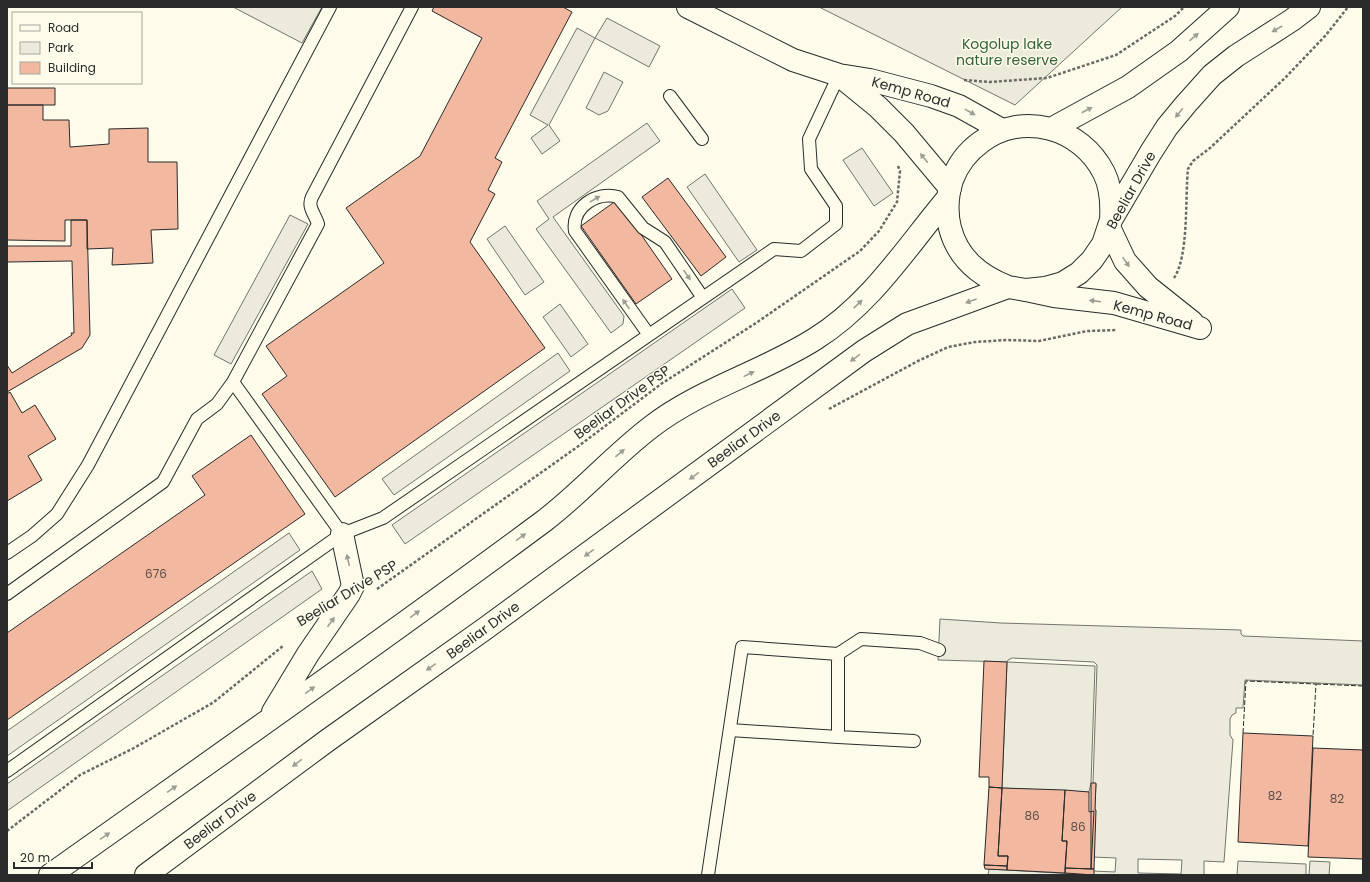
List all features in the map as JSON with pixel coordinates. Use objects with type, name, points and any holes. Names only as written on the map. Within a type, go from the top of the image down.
[{"type":"main road","name":"Kemp Road","points":[[688,7],[793,60],[839,75],[870,80],[931,96],[959,106],[1002,130]]},
{"type":"main road","points":[[1052,128],[1128,88],[1179,50],[1228,7]]},
{"type":"main road","name":"Beeliar Drive","points":[[146,875],[328,740],[486,628],[864,351],[907,324],[1012,288],[1026,290],[1045,288],[1063,283],[1079,273],[1092,260],[1099,250],[1110,223],[1167,127],[1212,75],[1236,56],[1292,20],[1309,7]]},
{"type":"main road","name":"Kemp Road","points":[[839,75],[878,107],[904,133],[948,193]]},
{"type":"main road","points":[[50,875],[268,721],[546,519],[652,426],[680,407],[798,349],[834,325],[877,287],[897,263],[948,193],[955,172],[963,158],[987,137],[1002,130],[1019,126],[1052,128],[1069,135],[1083,145],[1095,158],[1104,173],[1110,190],[1110,223]]},
{"type":"main road","points":[[948,193],[948,219],[952,238],[961,255],[974,269],[990,280],[1012,288]]},
{"type":"main road","name":"Kemp Road","points":[[1012,288],[1054,296],[1114,303],[1200,328],[1148,287],[1125,261],[1110,223]]},
{"type":"main road","points":[[268,721],[308,654],[349,594],[352,586],[342,534]]},
{"type":"main road","points":[[164,875],[174,855]]},
{"type":"lane","points":[[7,553],[32,536],[57,514],[88,465],[330,7]]},
{"type":"lane","points":[[7,594],[163,482],[197,419],[217,404],[233,382],[318,224],[309,202],[412,7]]},
{"type":"lane","points":[[7,771],[342,534],[383,518],[774,249],[801,251],[836,224],[836,206],[811,169],[809,139],[839,75]]},
{"type":"lane","points":[[670,96],[702,140]]},
{"type":"lane","points":[[649,336],[575,231],[575,218],[582,208],[605,194],[618,197],[643,228],[665,242],[703,298]]},
{"type":"lane","points":[[233,382],[342,534]]},
{"type":"lane","points":[[708,875],[742,647],[838,654],[861,639],[920,643],[938,650]]},
{"type":"lane","points":[[838,654],[838,737]]},
{"type":"lane","points":[[730,730],[914,741]]},
{"type":"path","points":[[960,80],[990,82],[1047,78],[1116,55],[1175,16],[1184,7]]},
{"type":"path","name":"Beeliar Drive PSP","points":[[372,593],[580,445],[661,384],[768,315],[860,250],[879,231],[897,202],[900,171],[890,148],[904,133]]},
{"type":"path","name":"Beeliar Drive PSP","points":[[7,831],[80,775],[134,748],[214,702],[288,642]]},
{"type":"green space","points":[[233,7],[322,7],[302,43]]},
{"type":"green space","name":"Kogolup lake nature reserve","points":[[819,7],[1122,7],[1015,105]]},
{"type":"shaded area","points":[[607,18],[660,46],[649,67],[595,38]]},
{"type":"shaded area","points":[[577,28],[595,38],[549,125],[560,141],[542,154],[531,138],[548,125],[530,115]]},
{"type":"shaded area","points":[[604,72],[623,82],[608,111],[599,115],[586,108]]},
{"type":"shaded area","points":[[647,123],[660,141],[553,217],[624,316],[623,324],[611,333],[536,229],[549,219],[537,201]]},
{"type":"shaded area","points":[[862,148],[893,193],[874,206],[843,160]]},
{"type":"shaded area","points":[[705,174],[757,250],[739,262],[687,187]]},
{"type":"shaded area","points":[[290,215],[308,224],[231,364],[214,355]]},
{"type":"shaded area","points":[[505,226],[544,282],[525,295],[487,239]]},
{"type":"shaded area","points":[[732,289],[745,308],[405,544],[392,525]]},
{"type":"shaded area","points":[[560,304],[588,344],[571,357],[543,317]]},
{"type":"shaded area","points":[[558,353],[570,371],[394,495],[382,479]]},
{"type":"shaded area","points":[[289,533],[300,550],[7,756],[7,731]]},
{"type":"shaded area","points":[[312,571],[322,589],[7,811],[7,784]]},
{"type":"shaded area","points":[[940,619],[1001,623],[1241,630],[1241,634],[1243,636],[1363,641],[1363,685],[1245,680],[1243,708],[1236,708],[1236,713],[1232,715],[1230,719],[1230,735],[1233,740],[1224,862],[1204,861],[1204,875],[1093,875],[1093,871],[1115,872],[1116,858],[1092,857],[1096,784],[1093,783],[1097,665],[1094,662],[1012,658],[1007,662],[938,660]],"holes":[[[1138,859],[1182,860],[1181,874],[1138,873]]]},
{"type":"shaded area","points":[[1007,662],[1095,666],[1091,783],[1089,792],[1002,788]]},
{"type":"shaded area","points":[[1238,861],[1306,864],[1306,875],[1237,875]]},
{"type":"shaded area","points":[[1310,861],[1330,862],[1329,875],[1309,875]]},
{"type":"shaded area","points":[[989,869],[1093,875],[988,875]]},
{"type":"building","points":[[434,7],[563,7],[572,12],[495,158],[502,162],[488,190],[495,194],[470,242],[545,348],[335,497],[262,394],[287,376],[266,346],[384,263],[346,208],[420,156],[482,38],[432,11]]},
{"type":"building","points":[[7,88],[55,88],[55,105],[7,105]]},
{"type":"building","points":[[7,105],[43,105],[43,120],[69,120],[70,147],[109,144],[109,129],[148,128],[148,162],[177,162],[178,229],[151,230],[153,263],[112,265],[113,248],[87,249],[87,220],[65,220],[65,241],[7,240]]},
{"type":"building","points":[[668,178],[726,257],[701,276],[642,197]]},
{"type":"building","points":[[617,200],[672,279],[636,304],[581,226]]},
{"type":"building","points":[[71,220],[87,220],[90,335],[82,348],[7,392],[7,365],[12,373],[72,335],[71,333],[74,333],[72,261],[7,262],[7,246],[71,246]]},
{"type":"building","points":[[10,392],[22,413],[35,405],[56,439],[28,456],[42,480],[7,501],[7,394]]},
{"type":"building","points":[[251,435],[305,514],[7,720],[7,633],[205,495],[192,476]]},
{"type":"building","points":[[984,661],[1007,662],[1002,788],[989,787],[989,777],[979,777]]},
{"type":"building","points":[[1243,733],[1313,736],[1308,846],[1238,842]]},
{"type":"building","points":[[1313,748],[1363,750],[1363,859],[1308,857]]},
{"type":"building","points":[[1091,783],[1096,783],[1094,869],[1091,869]]},
{"type":"building","points":[[989,787],[1002,788],[998,856],[1008,856],[1007,866],[984,865]]},
{"type":"building","points":[[1002,788],[1065,790],[1062,841],[1067,841],[1065,873],[1007,870],[1008,856],[998,856]]},
{"type":"building","points":[[1065,790],[1089,792],[1089,812],[1094,811],[1091,869],[1065,868],[1067,841],[1062,841]]},
{"type":"building","points":[[984,865],[1007,866],[1007,870],[985,869]]},
{"type":"building","points":[[1065,868],[1094,869],[1094,875],[1065,873]]},
{"type":"fence","points":[[1243,733],[1246,681],[1316,684],[1313,736]]},
{"type":"fence","points":[[1316,684],[1363,686]]}]
